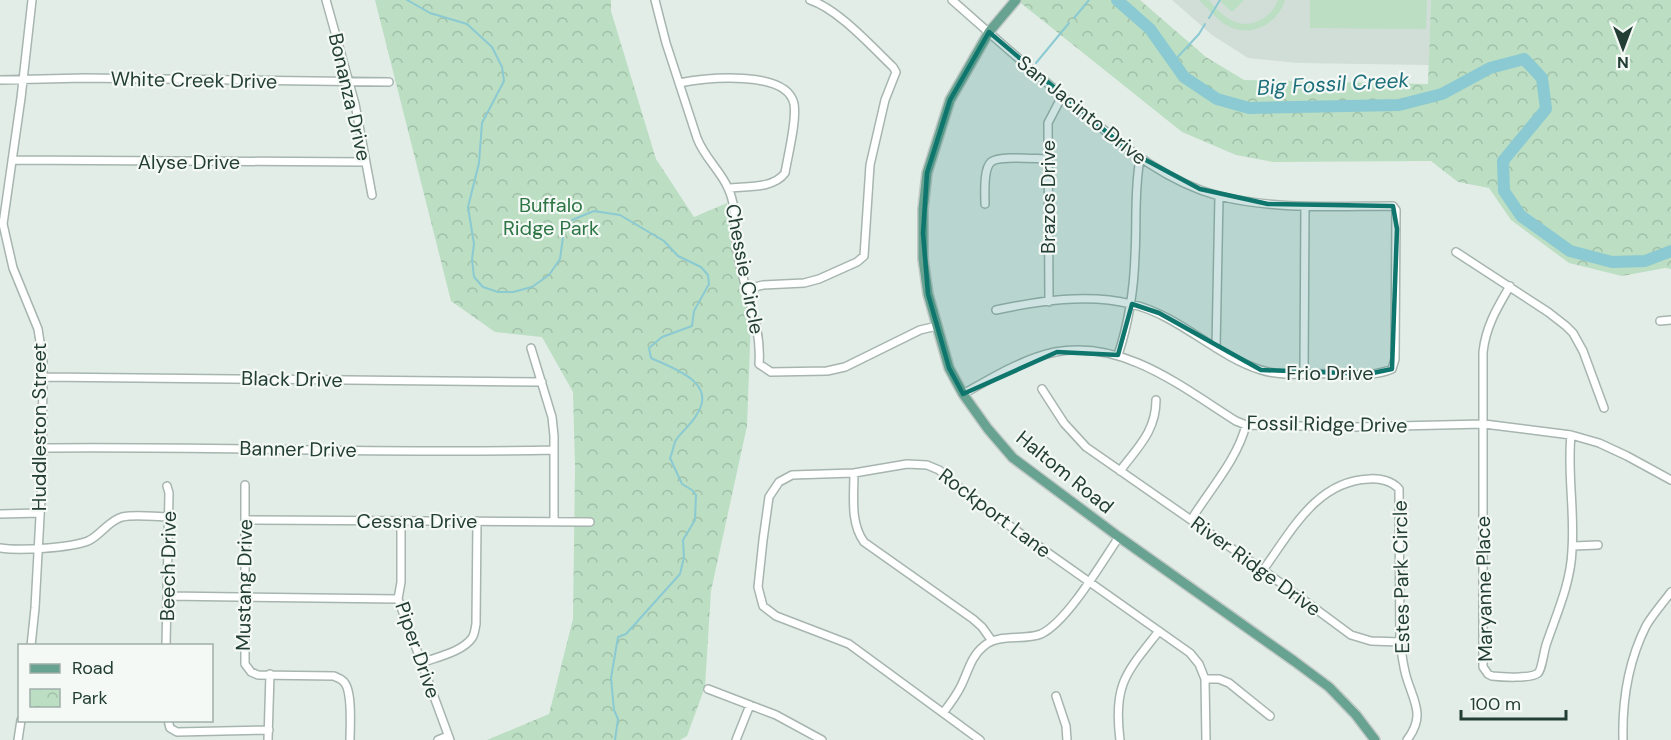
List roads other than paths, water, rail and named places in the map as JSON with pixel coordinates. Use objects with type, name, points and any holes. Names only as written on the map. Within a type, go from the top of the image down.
[{"type":"main road","name":"Haltom Road","points":[[1016,0],[989,32],[950,100],[927,173],[923,209],[924,259],[928,294],[949,368],[963,394],[988,429],[1013,458],[1329,687],[1356,715],[1375,740]]},
{"type":"street","name":"Huddleston Street","points":[[31,644],[39,548],[43,361],[38,329],[13,268],[3,224],[32,0]]},
{"type":"street","name":"Bonanza Drive","points":[[326,0],[349,82],[372,195]]},
{"type":"street","name":"Chessie Circle","points":[[655,0],[700,147],[728,188],[733,208],[738,256],[758,333],[759,364],[762,368],[771,372],[833,370],[845,367],[920,330],[937,326]]},
{"type":"street","points":[[747,290],[763,285],[804,283],[819,279],[857,262],[864,256],[870,165],[885,100],[896,72],[893,66],[859,34],[826,7],[810,0]]},
{"type":"street","points":[[952,0],[989,32]]},
{"type":"street","name":"San Jacinto Drive","points":[[989,32],[1062,96],[1140,159],[1164,173],[1219,196],[1268,204],[1393,206]]},
{"type":"street","name":"White Creek Drive","points":[[0,80],[22,78],[389,82]]},
{"type":"street","points":[[679,83],[706,78],[761,81],[783,86],[792,96],[795,106],[794,117],[785,173],[781,179],[773,184],[728,188]]},
{"type":"street","name":"Brazos Drive","points":[[1049,302],[1048,123],[1062,96]]},
{"type":"street","points":[[985,204],[985,182],[989,164],[992,161],[1008,158],[1048,159]]},
{"type":"street","points":[[1118,355],[1132,304],[1136,256],[1135,190],[1140,159]]},
{"type":"street","name":"Alyse Drive","points":[[12,160],[366,162]]},
{"type":"street","points":[[1216,348],[1219,196]]},
{"type":"street","points":[[1304,373],[1305,206]]},
{"type":"street","name":"Frio Drive","points":[[996,310],[1023,304],[1093,299],[1132,304],[1159,313],[1234,359],[1261,370],[1273,373],[1384,373],[1392,369],[1395,353],[1397,229],[1396,210],[1393,206]]},
{"type":"street","points":[[1456,252],[1548,312],[1573,333],[1604,408]]},
{"type":"street","name":"Maryanne Place","points":[[1510,286],[1492,318],[1485,338],[1483,667],[1492,676],[1534,675],[1540,671],[1545,647],[1570,570],[1573,546],[1569,476],[1571,435]]},
{"type":"street","points":[[1660,321],[1671,320]]},
{"type":"street","points":[[531,348],[552,417],[554,522]]},
{"type":"street","name":"Fossil Ridge Drive","points":[[963,394],[1029,361],[1057,352],[1084,351],[1118,355],[1153,370],[1246,425],[1355,427],[1484,424],[1571,435],[1599,443],[1671,480]]},
{"type":"street","name":"Black Drive","points":[[43,377],[542,382]]},
{"type":"street","name":"River Ridge Drive","points":[[1042,389],[1075,436],[1086,447],[1263,570],[1351,635],[1371,641],[1400,642]]},
{"type":"street","points":[[1120,471],[1153,426],[1156,400]]},
{"type":"street","points":[[1191,520],[1235,453],[1243,438],[1246,425]]},
{"type":"street","name":"Banner Drive","points":[[42,448],[163,447],[476,452],[554,450]]},
{"type":"street","name":"Rockport Lane","points":[[980,740],[849,644],[769,612],[760,600],[758,587],[769,497],[779,482],[792,475],[854,473],[915,463],[939,470],[976,502],[1190,653],[1200,664],[1205,679],[1206,740]]},
{"type":"street","points":[[854,473],[855,521],[859,535],[864,542],[973,619],[992,641]]},
{"type":"street","name":"Estes Park Circle","points":[[1263,570],[1310,507],[1327,492],[1337,486],[1357,480],[1375,479],[1395,484],[1400,495],[1400,642],[1403,664],[1418,710],[1418,721],[1407,740]]},
{"type":"street","name":"Mustang Drive","points":[[245,485],[244,664],[251,672],[258,675],[334,676],[344,681],[348,687],[350,700],[350,740]]},
{"type":"street","name":"Beech Drive","points":[[166,644],[169,517],[167,486]]},
{"type":"street","points":[[0,514],[40,513]]},
{"type":"street","points":[[0,548],[14,550],[39,548],[88,540],[122,517],[169,517]]},
{"type":"street","name":"Cessna Drive","points":[[245,520],[590,522]]},
{"type":"street","name":"Piper Drive","points":[[401,521],[401,582],[398,599],[449,738]]},
{"type":"street","points":[[421,663],[453,651],[473,637],[477,624],[477,521]]},
{"type":"street","points":[[944,713],[961,686],[977,653],[984,645],[992,641],[1028,637],[1048,630],[1059,620],[1089,582],[1119,537]]},
{"type":"street","points":[[1573,546],[1598,545]]},
{"type":"street","points":[[1623,740],[1623,715],[1630,670],[1647,626],[1671,592]]},
{"type":"street","points":[[167,596],[398,599]]},
{"type":"street","points":[[1120,740],[1117,705],[1125,677],[1159,631]]},
{"type":"street","points":[[268,740],[270,674]]},
{"type":"street","points":[[1205,679],[1219,679],[1229,683],[1270,716]]},
{"type":"street","points":[[708,689],[776,715],[822,740]]},
{"type":"street","points":[[1056,696],[1066,726],[1067,740]]},
{"type":"street","points":[[736,740],[750,705]]},
{"type":"street","points":[[18,740],[21,722]]},
{"type":"street","points":[[168,722],[170,728],[177,732],[268,729]]},
{"type":"street","points":[[438,740],[449,738]]},
{"type":"waterway","points":[[407,0],[430,13],[467,24],[492,47],[502,67],[504,81],[482,123],[479,163],[468,207],[474,244],[472,259],[474,277],[483,287],[498,292],[513,292],[532,287],[549,275],[560,259],[564,230],[572,220],[594,211],[620,215],[664,241],[678,256],[701,267],[708,275],[709,284],[694,311],[692,326],[662,337],[649,348],[651,358],[690,378],[702,393],[702,403],[697,414],[676,440],[670,458],[682,484],[696,495],[695,520],[683,540],[684,557],[680,574],[626,634],[618,637],[611,678],[614,710],[618,719],[615,740]]},
{"type":"waterway","points":[[1074,18],[1089,0]]},
{"type":"waterway","name":"Big Fossil Creek","points":[[1117,0],[1150,29],[1184,77],[1217,99],[1249,108],[1399,105],[1442,94],[1490,68],[1524,59],[1542,78],[1546,109],[1503,161],[1504,191],[1521,216],[1570,251],[1612,262],[1645,261],[1671,251]]},
{"type":"waterway","points":[[1209,18],[1220,0]]},
{"type":"waterway","points":[[1036,63],[1069,23]]},
{"type":"waterway","points":[[1173,62],[1199,34],[1205,24]]},
{"type":"park label","name":"Buffalo Ridge Park","points":[[551,216]]}]
